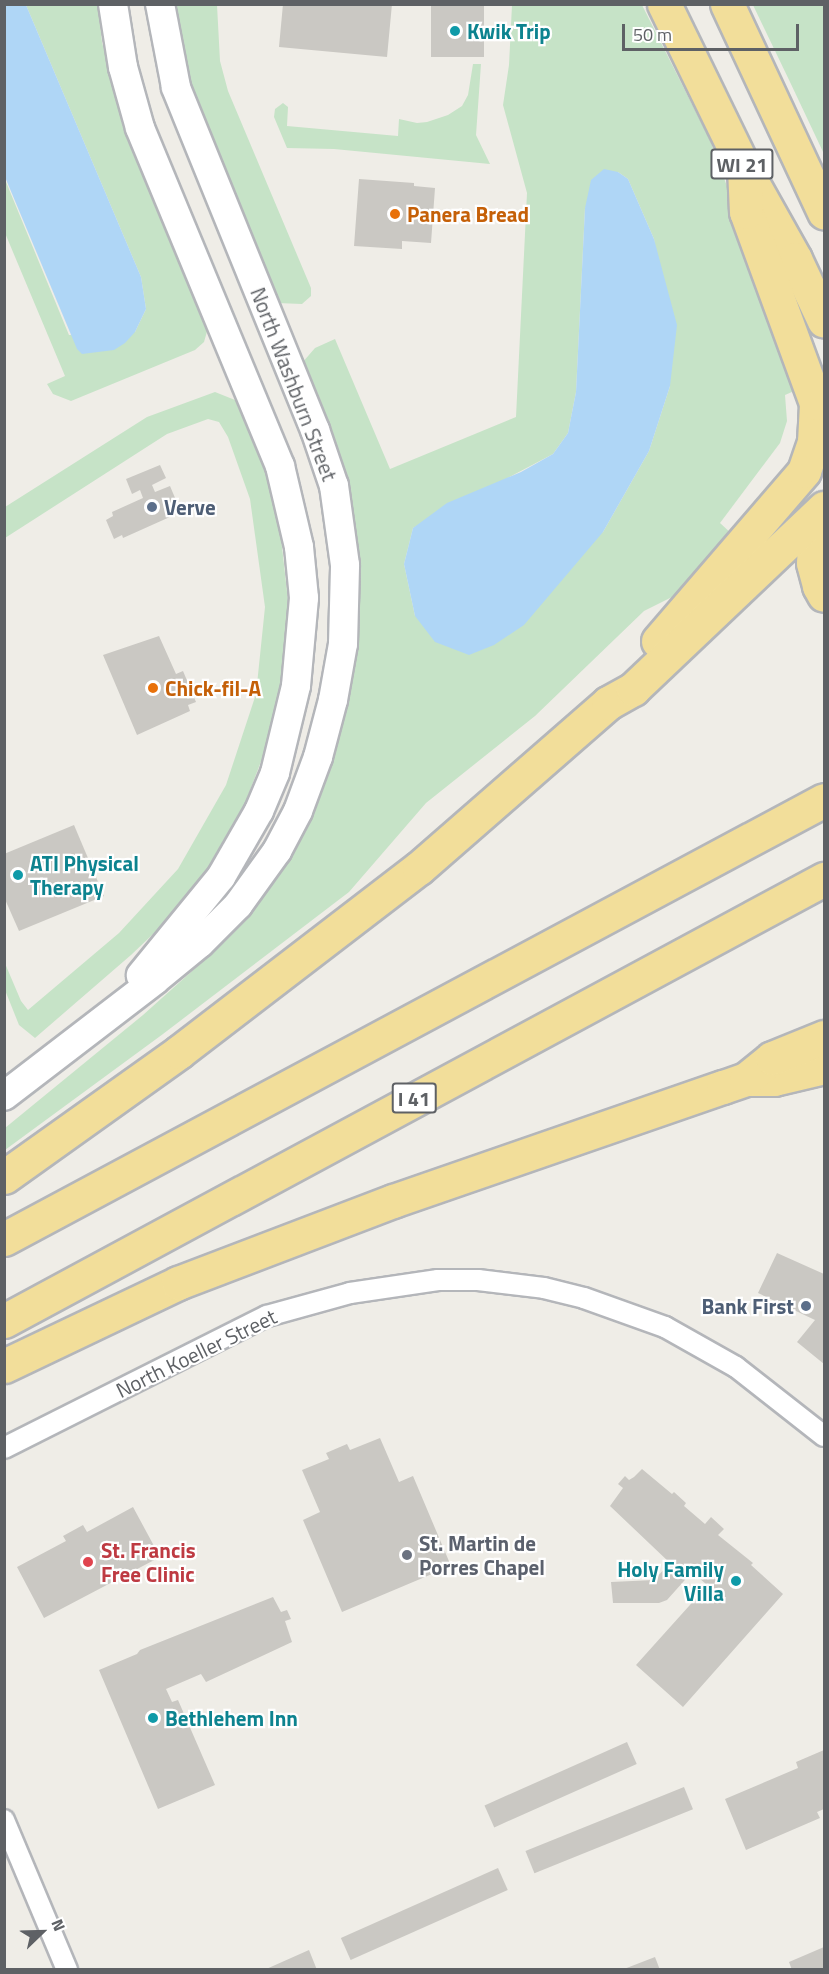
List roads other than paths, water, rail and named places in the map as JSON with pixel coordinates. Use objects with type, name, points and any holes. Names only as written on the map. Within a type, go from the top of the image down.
[{"type":"highway","name":"WI 21","points":[[664,4],[744,168],[795,259],[825,321]]},
{"type":"highway","name":"WI 21","points":[[727,4],[823,206]]},
{"type":"highway","points":[[609,703],[625,680],[804,471],[814,442],[816,403],[746,212],[744,168]]},
{"type":"highway","points":[[4,1177],[197,1038],[391,890],[609,703],[633,689],[825,508]]},
{"type":"highway","points":[[825,513],[814,539],[813,563],[819,586],[825,595]]},
{"type":"highway","points":[[4,1239],[825,800]]},
{"type":"highway","name":"I 41","points":[[4,1321],[825,879]]},
{"type":"highway","points":[[746,1079],[772,1058],[825,1037]]},
{"type":"highway","points":[[4,1366],[200,1274],[393,1201],[746,1079],[774,1079],[825,1067]]},
{"type":"street","name":"North Washburn Street","points":[[104,1017],[204,900],[239,848],[259,811],[274,773],[296,686],[304,598],[299,548],[280,466],[140,128],[123,67],[112,4]]},
{"type":"street","name":"North Washburn Street","points":[[4,1096],[200,943],[238,904],[277,851],[298,811],[318,757],[333,700],[343,644],[345,565],[334,486],[315,430],[176,87],[160,4]]},
{"type":"street","name":"North Koeller Street","points":[[4,1448],[267,1316],[350,1293],[438,1280],[478,1280],[544,1288],[584,1298],[665,1327],[736,1367],[825,1436]]},
{"type":"street","points":[[4,1820],[67,1970]]},
{"type":"water","points":[[4,5],[26,5],[141,277],[146,309],[135,332],[125,343],[114,350],[82,354],[77,349],[5,177]]},
{"type":"water","points":[[604,169],[618,172],[628,179],[654,239],[677,325],[670,386],[649,451],[603,532],[524,625],[494,645],[469,655],[435,642],[415,616],[404,564],[413,528],[447,503],[521,472],[553,454],[568,433],[576,392],[585,208],[591,180]]},
{"type":"place","name":"Kwik Trip","points":[[455,31]]},
{"type":"place","name":"Panera Bread","points":[[395,214]]},
{"type":"place","name":"Verve","points":[[152,507]]},
{"type":"place","name":"Chick-fil-A","points":[[153,688]]},
{"type":"place","name":"ATI Physical Therapy","points":[[18,875]]},
{"type":"place","name":"Bank First","points":[[806,1306]]},
{"type":"place","name":"St. Martin de Porres Chapel","points":[[407,1555]]},
{"type":"place","name":"St. Francis Free Clinic","points":[[88,1562]]},
{"type":"place","name":"Holy Family Villa","points":[[736,1581]]},
{"type":"place","name":"Bethlehem Inn","points":[[153,1718]]}]
